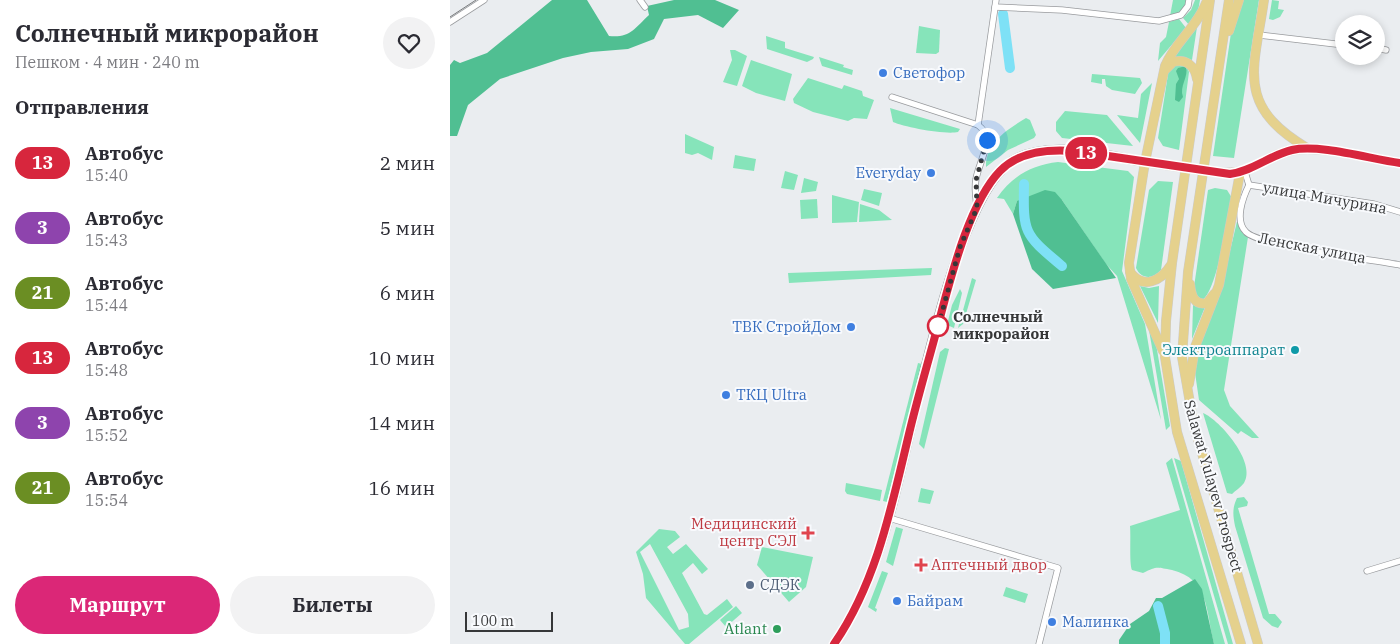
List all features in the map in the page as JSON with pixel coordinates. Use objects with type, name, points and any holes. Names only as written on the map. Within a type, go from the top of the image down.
[{"type":"main road","points":[[1165,357],[1131,279],[1128,267],[1145,162],[1163,73],[1170,55],[1199,18],[1209,0]]},
{"type":"main road","name":"Salawat Yulayev Prospect","points":[[1209,0],[1172,263],[1166,321],[1165,357],[1177,432],[1241,644]]},
{"type":"main road","name":"Salawat Yulayev Prospect","points":[[1229,0],[1188,272],[1182,357],[1194,426],[1258,644]]},
{"type":"main road","points":[[1219,67],[1239,0]]},
{"type":"main road","points":[[1264,0],[1253,76],[1261,106],[1277,128],[1307,148]]},
{"type":"main road","points":[[1163,73],[1173,62],[1185,61],[1193,67],[1198,83]]},
{"type":"main road","points":[[834,644],[864,588],[889,518],[947,290],[960,247],[977,208],[992,181],[1001,170],[1013,160],[1030,153],[1051,150],[1074,151],[1215,172],[1242,172],[1281,154],[1307,148],[1400,163]]},
{"type":"main road","points":[[1187,392],[1195,347],[1219,286],[1242,172]]},
{"type":"main road","points":[[1128,267],[1136,279],[1148,283],[1161,278],[1172,263]]},
{"type":"main road","points":[[1188,272],[1192,296],[1199,303],[1209,302],[1219,286]]},
{"type":"street","points":[[450,22],[484,0]]},
{"type":"street","points":[[640,0],[645,6]]},
{"type":"street","points":[[978,125],[995,3],[1158,21],[1181,15],[1188,6],[1189,0]]},
{"type":"street","points":[[1259,35],[1335,44]]},
{"type":"street","points":[[892,97],[978,125],[984,130],[987,140],[976,180],[977,208]]},
{"type":"street","points":[[1242,172],[1249,185]]},
{"type":"street","name":"улица Мичурина","points":[[1249,185],[1365,203],[1400,212]]},
{"type":"street","name":"Ленская улица","points":[[1249,185],[1244,197],[1240,223],[1244,232],[1250,236],[1278,244],[1400,265]]},
{"type":"street","points":[[889,518],[1058,568],[1039,644]]},
{"type":"street","points":[[1367,571],[1400,561]]},
{"type":"green space","points":[[552,0],[587,0],[609,36],[622,36],[635,28],[649,15],[647,6],[674,0],[715,0],[739,10],[723,28],[698,15],[664,19],[654,39],[628,49],[591,52],[563,58],[500,79],[468,105],[457,136],[450,136],[450,65],[454,60],[460,63],[487,53]]},
{"type":"green space","points":[[1173,0],[1187,0],[1182,11],[1170,16]]},
{"type":"green space","points":[[1195,0],[1200,0],[1198,11],[1190,26],[1183,18],[1191,10]]},
{"type":"green space","points":[[1241,0],[1259,0],[1234,158],[1213,156],[1232,26]]},
{"type":"green space","points":[[1272,0],[1279,1],[1278,9],[1284,10],[1280,17],[1273,20],[1269,19]]},
{"type":"green space","points":[[1179,19],[1186,28],[1158,61],[1160,43],[1166,37],[1169,22]]},
{"type":"green space","points":[[919,26],[940,30],[939,52],[936,54],[916,53]]},
{"type":"green space","points":[[1197,27],[1192,60],[1182,57],[1173,58],[1173,55]]},
{"type":"green space","points":[[766,36],[785,42],[785,48],[814,57],[807,62],[767,49]]},
{"type":"green space","points":[[730,50],[735,50],[747,56],[737,86],[723,82],[732,60]]},
{"type":"green space","points":[[819,57],[844,65],[843,67],[853,70],[852,75],[822,66]]},
{"type":"green space","points":[[751,60],[792,74],[785,101],[756,93],[742,86]]},
{"type":"green space","points":[[1174,64],[1186,66],[1179,79],[1177,90],[1181,90],[1187,67],[1189,72],[1179,150],[1163,146],[1158,138],[1169,68]]},
{"type":"green space","points":[[1186,66],[1187,70],[1182,89],[1183,97],[1179,102],[1175,100],[1176,84],[1179,79],[1176,71],[1178,68]]},
{"type":"green space","points":[[1092,74],[1140,78],[1142,83],[1135,94],[1112,90],[1106,86],[1105,79],[1102,79],[1102,84],[1091,82]]},
{"type":"green space","points":[[808,78],[842,89],[844,85],[862,91],[863,96],[874,100],[867,119],[854,118],[848,121],[813,112],[794,103],[793,99]]},
{"type":"green space","points":[[1152,83],[1140,143],[1117,115],[1138,118],[1141,94]]},
{"type":"green space","points":[[890,108],[960,129],[958,132],[952,133],[898,124],[893,122]]},
{"type":"green space","points":[[1065,111],[1107,115],[1133,146],[1062,138],[1056,131],[1056,122]]},
{"type":"green space","points":[[1026,118],[1030,120],[1036,135],[1034,138],[1008,150],[986,167],[989,151],[993,144],[1005,132]]},
{"type":"green space","points":[[685,134],[714,147],[712,160],[698,153],[692,155],[685,153]]},
{"type":"green space","points":[[735,155],[756,159],[754,171],[733,168]]},
{"type":"green space","points":[[1058,162],[1128,171],[1134,177],[1122,271],[1145,324],[1161,420],[1117,276],[1106,264],[1062,200],[1017,201],[1013,214],[1004,199],[997,198],[1009,184],[1023,173],[1040,166]]},
{"type":"green space","points":[[785,171],[798,175],[794,190],[781,188]]},
{"type":"green space","points":[[804,178],[818,182],[816,191],[801,193]]},
{"type":"green space","points":[[1158,181],[1173,182],[1161,270],[1151,277],[1147,277],[1138,272],[1136,268],[1149,190]]},
{"type":"green space","points":[[1215,188],[1227,190],[1232,198],[1217,269],[1212,284],[1202,300],[1196,298],[1194,287],[1208,190]]},
{"type":"green space","points":[[864,189],[882,193],[879,206],[861,200]]},
{"type":"green space","points":[[1045,190],[1055,192],[1062,200],[1116,278],[1053,289],[1032,269],[1013,214],[1017,201]]},
{"type":"green space","points":[[832,195],[859,202],[857,222],[832,223]]},
{"type":"green space","points":[[817,199],[818,218],[801,219],[800,200]]},
{"type":"green space","points":[[860,204],[879,210],[892,220],[859,222]]},
{"type":"green space","points":[[1239,213],[1244,234],[1248,237],[1224,390],[1230,406],[1259,438],[1252,438],[1241,431],[1238,434],[1199,400],[1194,366],[1197,348],[1222,285]]},
{"type":"green space","points":[[932,268],[931,275],[789,283],[788,273]]},
{"type":"green space","points":[[972,278],[976,280],[963,324],[958,328]]},
{"type":"green space","points":[[1140,286],[1149,288],[1159,286],[1158,323]]},
{"type":"green space","points":[[960,289],[962,293],[954,328],[947,325],[952,305]]},
{"type":"green space","points":[[1193,305],[1205,307],[1192,339]]},
{"type":"green space","points":[[1148,324],[1155,338],[1170,426],[1166,430]]},
{"type":"green space","points":[[945,348],[949,349],[924,449],[919,444],[940,352]]},
{"type":"green space","points":[[918,363],[922,364],[887,502],[883,501]]},
{"type":"green space","points":[[1203,413],[1227,433],[1235,443],[1245,465],[1247,475],[1244,483],[1232,494],[1227,493]]},
{"type":"green space","points":[[1172,458],[1225,644],[1214,644],[1204,598],[1193,581],[1184,574],[1163,568],[1154,568],[1143,573],[1132,570],[1130,526],[1180,510],[1166,463]]},
{"type":"green space","points":[[1174,458],[1181,461],[1233,644],[1228,644]]},
{"type":"green space","points":[[846,483],[882,490],[880,501],[847,494],[845,491]]},
{"type":"green space","points":[[921,488],[934,491],[930,504],[918,502]]},
{"type":"green space","points":[[1244,497],[1248,502],[1247,506],[1238,508],[1269,614],[1275,614],[1282,622],[1278,628],[1272,626],[1263,618],[1235,526],[1234,505],[1237,498]]},
{"type":"green space","points":[[896,527],[903,529],[893,566],[886,562]]},
{"type":"green space","points":[[659,529],[675,531],[680,537],[667,547],[673,554],[686,544],[708,569],[702,574],[693,563],[682,573],[704,614],[707,615],[727,599],[733,607],[689,644],[685,644],[646,598],[643,574],[636,552]],"holes":[[[650,544],[688,614],[689,627],[679,630],[640,552]]]},
{"type":"green space","points":[[762,547],[813,557],[806,587],[789,602],[757,565]]},
{"type":"green space","points":[[882,571],[888,573],[875,608],[877,609],[876,612],[868,607]]},
{"type":"green space","points":[[1195,579],[1202,589],[1214,644],[1119,644],[1119,640],[1130,624],[1149,611],[1156,598],[1162,598]]},
{"type":"green space","points":[[1006,587],[1028,594],[1025,603],[1003,596]]},
{"type":"green space","points":[[736,606],[742,613],[726,627],[720,620]]},
{"type":"waterway","points":[[1003,14],[1010,68]]},
{"type":"waterway","points":[[1024,184],[1024,213],[1028,232],[1040,247],[1062,266]]},
{"type":"waterway","points":[[1158,606],[1165,633],[1165,644]]},
{"type":"tram line","points":[[450,17],[476,0]]},
{"type":"bus line","name":"13","points":[[834,644],[855,609],[889,518],[908,436],[960,247],[983,197],[1001,170],[1013,160],[1030,153],[1051,150],[1074,151],[1230,174],[1245,172],[1287,151],[1307,148],[1400,163]]},
{"type":"place","name":"Светофор","points":[[883,73]]},
{"type":"place","name":"Everyday","points":[[931,173]]},
{"type":"place","name":"Солнечный микрорайон","points":[[938,326]]},
{"type":"place","name":"ТВК СтройДом","points":[[851,327]]},
{"type":"place","name":"Электроаппарат","points":[[1295,350]]},
{"type":"place","name":"ТКЦ Ultra","points":[[726,395]]},
{"type":"place","name":"Медицинский центр СЭЛ","points":[[808,533]]},
{"type":"place","name":"Аптечный двор","points":[[921,565]]},
{"type":"place","name":"СДЭК","points":[[750,585]]},
{"type":"place","name":"Байрам","points":[[897,601]]},
{"type":"place","name":"Малинка","points":[[1052,622]]},
{"type":"place","name":"Atlant","points":[[777,629]]},
{"type":"route","points":[[938,326],[936,334],[960,247],[977,208],[975,186],[987,140]]}]
